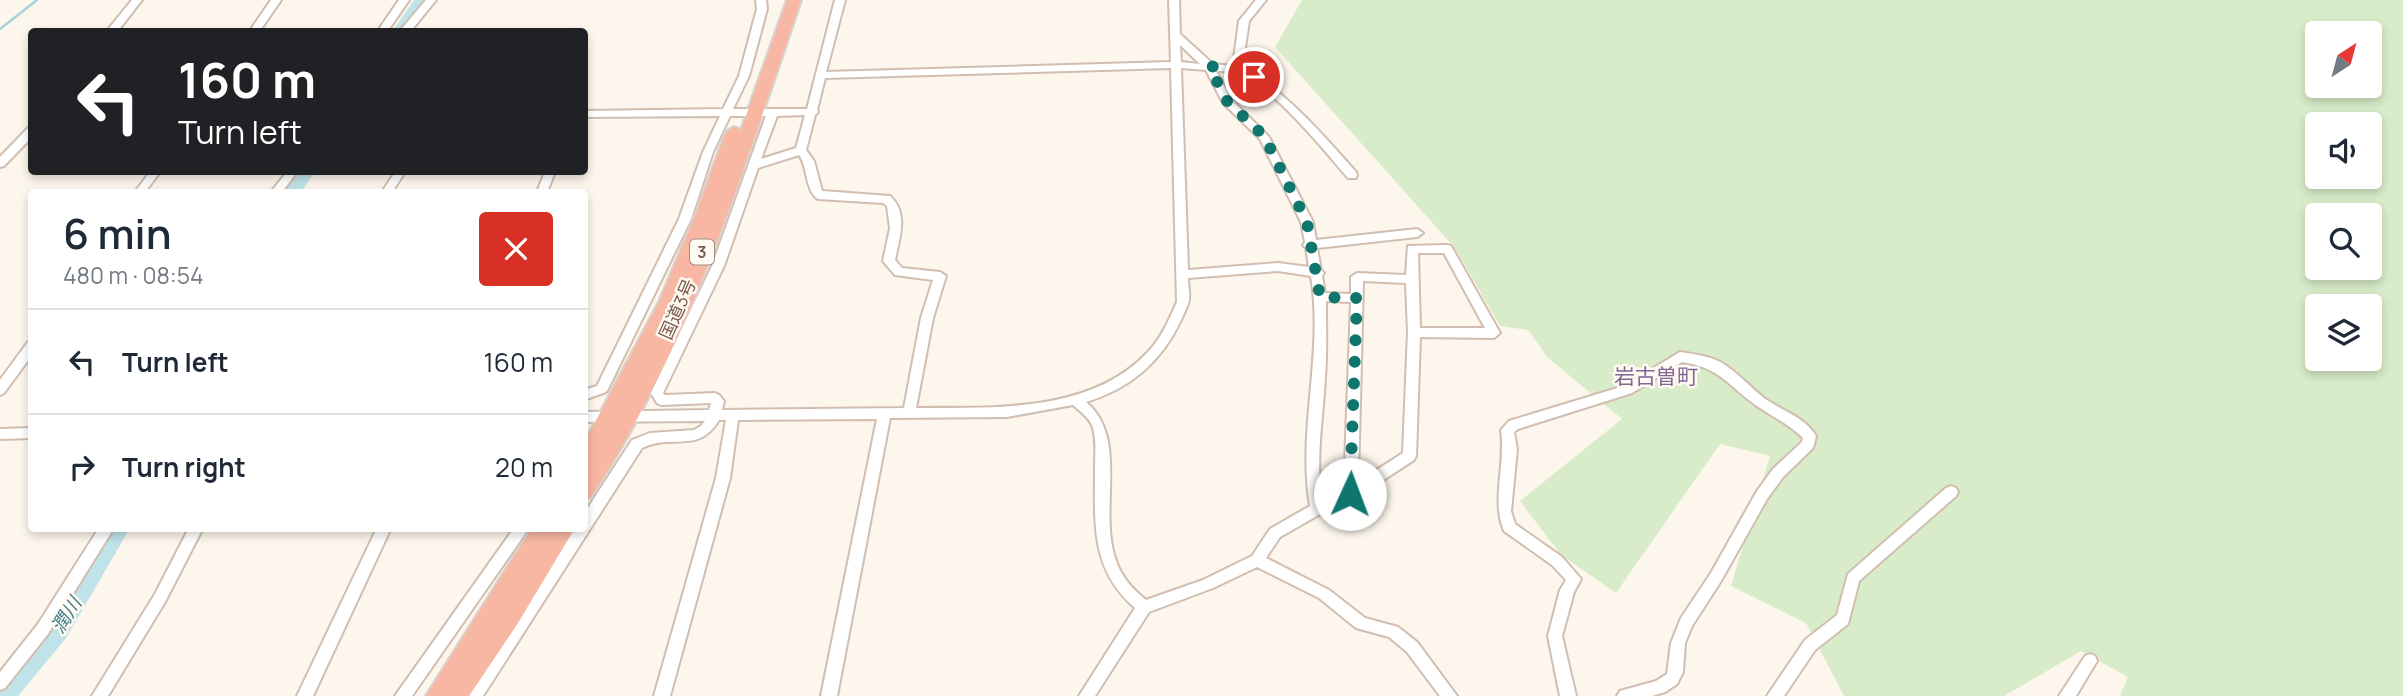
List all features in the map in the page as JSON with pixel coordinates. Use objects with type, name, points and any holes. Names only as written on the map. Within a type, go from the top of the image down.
[{"type":"highway","name":"国道3号","points":[[588,483],[713,227],[781,0]]},
{"type":"highway","name":"国道3号","points":[[748,113],[794,0]]},
{"type":"highway","name":"国道3号","points":[[588,457],[620,417]]},
{"type":"highway","points":[[438,696],[541,532]]},
{"type":"highway","points":[[455,696],[510,616],[562,532]]},
{"type":"street","points":[[114,28],[137,0]]},
{"type":"street","points":[[257,28],[276,0]]},
{"type":"street","points":[[385,28],[404,0]]},
{"type":"street","points":[[407,28],[431,0]]},
{"type":"street","points":[[588,520],[637,444],[653,435],[694,438],[701,435],[716,414],[718,401],[715,398],[661,400],[657,393],[718,266],[753,166],[744,76],[762,9],[761,0]]},
{"type":"street","points":[[801,150],[840,0]]},
{"type":"street","points":[[588,417],[1007,412],[1076,400],[1121,383],[1159,351],[1183,302],[1174,0]]},
{"type":"street","points":[[1237,69],[1244,21],[1261,0]]},
{"type":"street","points":[[1175,35],[1209,66],[1227,101],[1264,136],[1307,222],[1309,245],[1318,273],[1320,297],[1319,378],[1313,430],[1312,479],[1317,509]]},
{"type":"street","points":[[821,75],[1176,65],[1237,69],[1254,77],[1294,113],[1352,175]]},
{"type":"street","points":[[588,114],[813,112]]},
{"type":"street","points":[[588,394],[602,389],[685,219],[708,152],[748,113]]},
{"type":"street","points":[[0,163],[28,134]]},
{"type":"street","points":[[753,166],[801,150]]},
{"type":"street","points":[[801,150],[809,161],[817,193],[822,196],[886,199],[892,202],[895,220],[889,261],[894,269],[899,272],[940,276],[927,318],[921,366],[909,414]]},
{"type":"street","points":[[278,189],[290,175]]},
{"type":"street","points":[[1309,245],[1417,233]]},
{"type":"street","points":[[1087,696],[1144,607],[1208,584],[1257,560],[1275,533],[1350,494],[1404,460],[1411,452],[1412,249],[1447,249],[1494,333],[1413,332]]},
{"type":"street","points":[[1184,274],[1278,267],[1318,273]]},
{"type":"street","points":[[1350,494],[1357,276],[1412,279]]},
{"type":"street","points":[[1320,297],[1357,298]]},
{"type":"street","points":[[0,390],[28,351]]},
{"type":"street","points":[[1568,696],[1555,636],[1567,590],[1574,579],[1557,561],[1509,527],[1504,510],[1510,449],[1507,430],[1514,425],[1628,390],[1680,357],[1700,359],[1718,367],[1762,403],[1796,423],[1811,436],[1808,444],[1778,473],[1762,495],[1716,577],[1686,623],[1678,643],[1676,672],[1672,679],[1660,687],[1625,696]]},
{"type":"street","points":[[1076,400],[1096,419],[1102,438],[1103,541],[1111,573],[1124,593],[1144,607]]},
{"type":"street","points":[[662,696],[723,478],[733,414]]},
{"type":"street","points":[[829,696],[884,414]]},
{"type":"street","points":[[0,434],[28,433]]},
{"type":"street","points":[[1776,696],[1810,645],[1843,619],[1853,578],[1951,492]]},
{"type":"street","points":[[0,683],[43,629],[104,532]]},
{"type":"street","points":[[100,696],[160,598],[194,532]]},
{"type":"street","points":[[305,696],[382,532]]},
{"type":"street","points":[[403,696],[519,532]]},
{"type":"street","points":[[475,696],[580,532]]},
{"type":"street","points":[[1257,560],[1324,594],[1362,623],[1393,632],[1412,647],[1449,696]]},
{"type":"street","points":[[2067,696],[2090,662]]},
{"type":"green space","points":[[1302,0],[2403,0],[2403,696],[2120,696],[2128,677],[2081,651],[2004,696],[1844,696],[1806,623],[1731,586],[1770,456],[1720,444],[1616,593],[1561,555],[1520,501],[1622,419],[1547,357],[1528,330],[1500,326],[1455,248],[1275,47]]},
{"type":"waterway","points":[[0,29],[37,0]]},
{"type":"waterway","name":"潤川","points":[[402,28],[422,0]]},
{"type":"waterway","name":"潤川","points":[[294,189],[304,175]]},
{"type":"waterway","name":"潤川","points":[[5,696],[18,676],[58,631],[117,532]]},
{"type":"district","name":"岩古曽町","points":[[1656,376]]},
{"type":"route","points":[[1254,77],[1237,69],[1209,66],[1227,101],[1264,136],[1307,222],[1309,245],[1318,273],[1320,297],[1357,298],[1350,494]]}]
